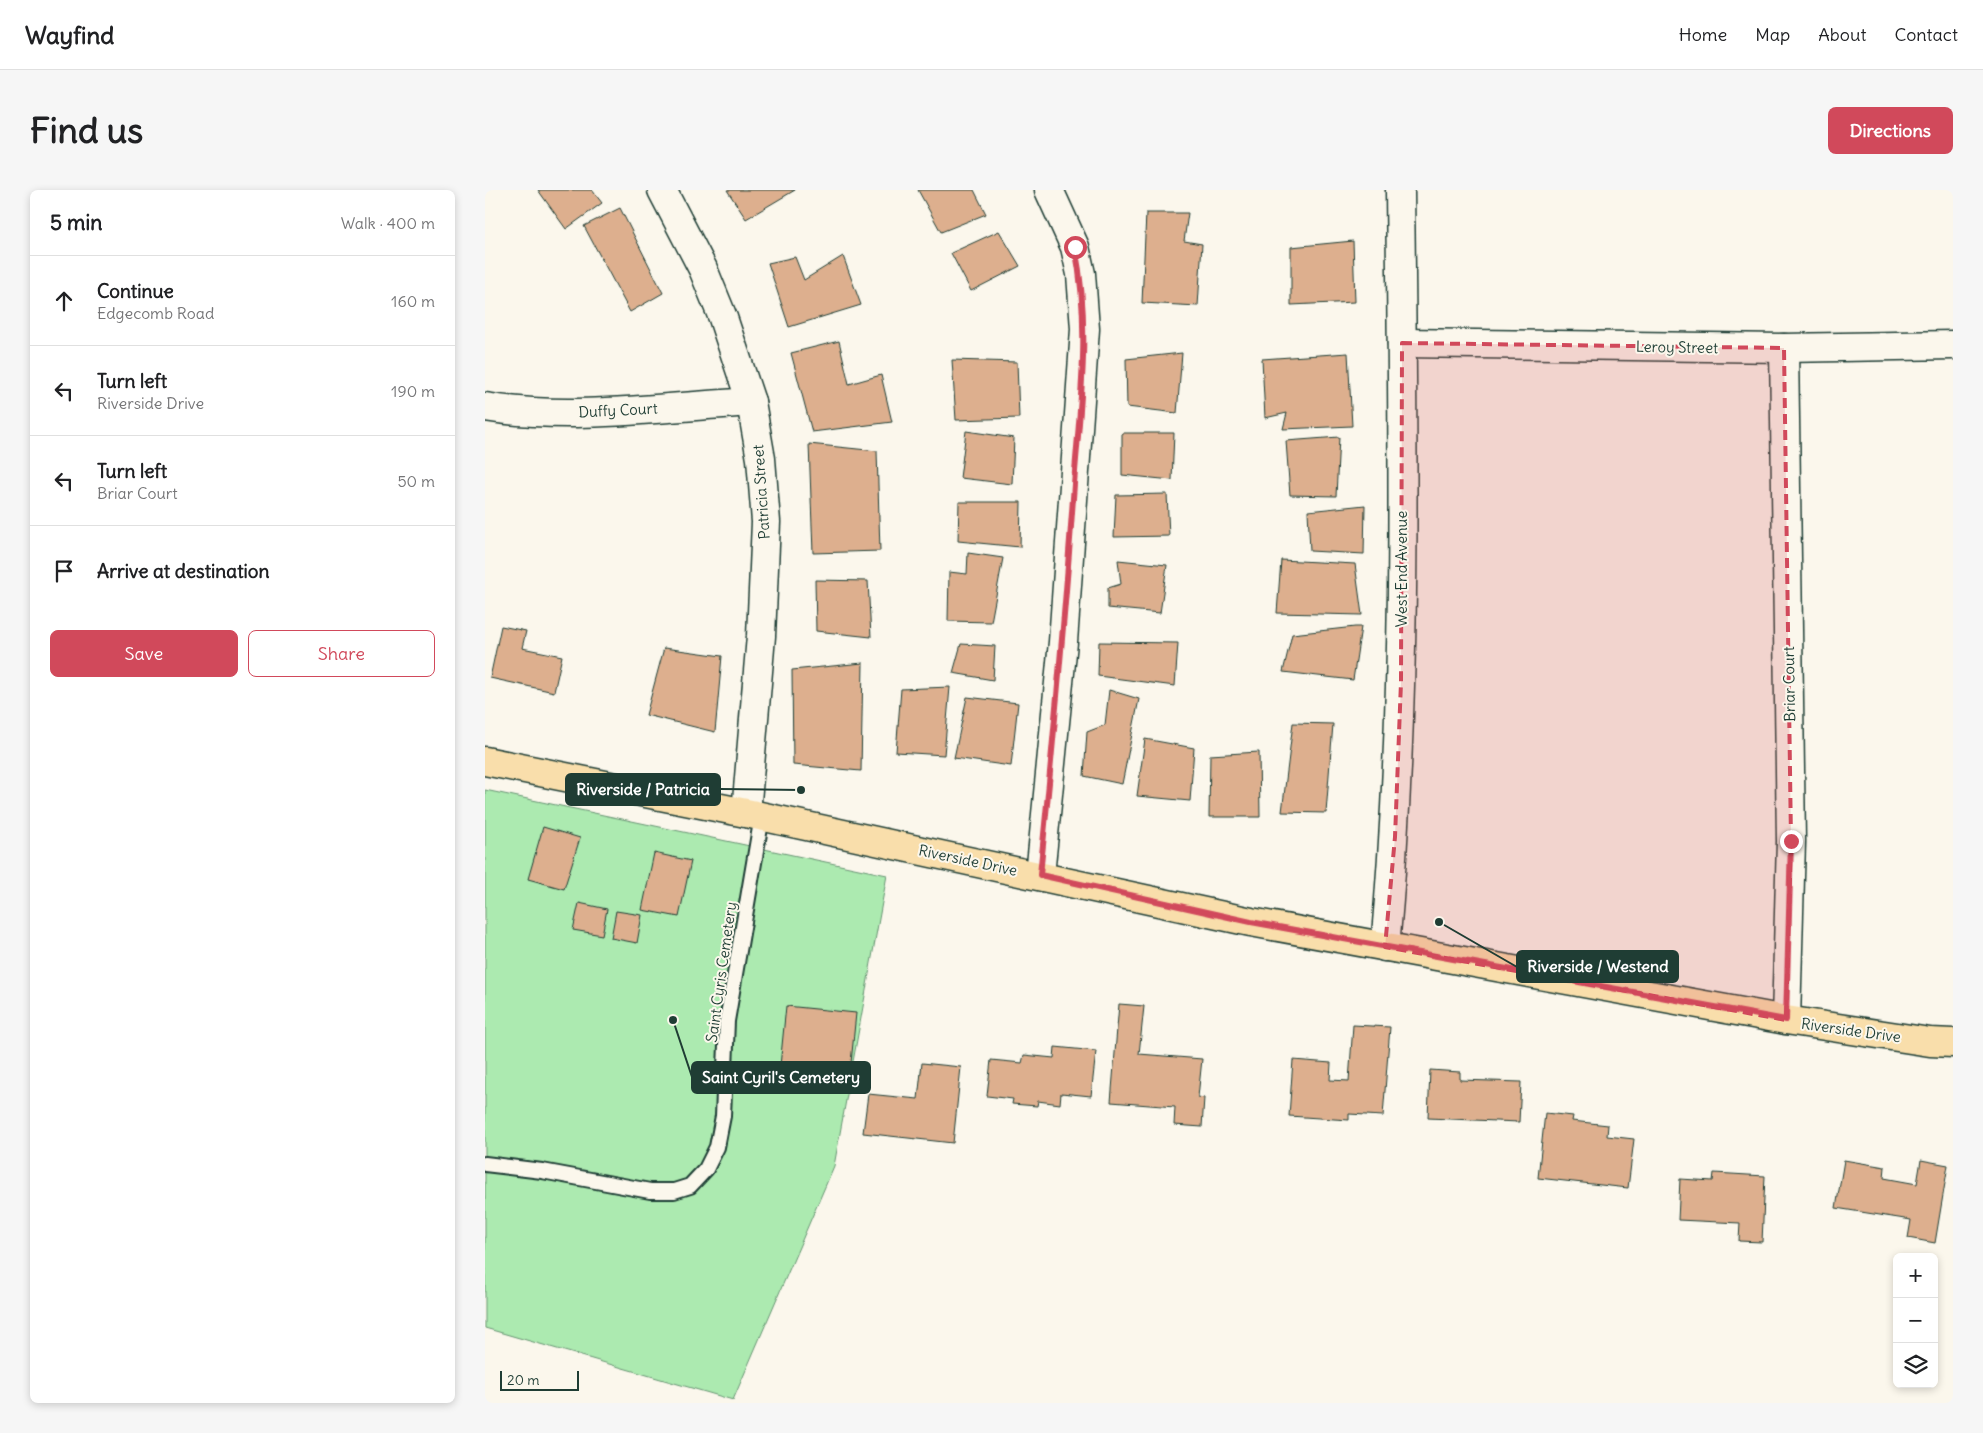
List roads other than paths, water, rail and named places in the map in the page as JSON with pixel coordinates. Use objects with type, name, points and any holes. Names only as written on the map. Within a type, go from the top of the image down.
[{"type":"main road","name":"Riverside Drive","points":[[485,761],[1040,875],[1251,922],[1786,1020],[1930,1042],[1953,1043]]},
{"type":"street","name":"Patricia Street","points":[[662,190],[703,269],[723,318],[751,402],[761,459],[766,522],[754,815]]},
{"type":"street","points":[[1040,875],[1063,642],[1085,329],[1081,274],[1075,247],[1049,190]]},
{"type":"street","name":"West End Avenue","points":[[1385,946],[1395,837],[1401,682],[1402,344],[1400,190]]},
{"type":"street","name":"Leroy Street","points":[[1402,344],[1784,348],[1953,345]]},
{"type":"street","name":"Briar Court","points":[[1784,348],[1791,841],[1786,1020]]},
{"type":"street","name":"Duffy Court","points":[[485,407],[509,412],[573,413],[751,402]]},
{"type":"lane","name":"Saint Cyris Cemetery","points":[[485,1164],[542,1171],[650,1191],[674,1191],[690,1186],[706,1169],[717,1147],[723,1116],[727,1021],[754,815]]},
{"type":"place","name":"Riverside / Patricia","points":[[801,790]]},
{"type":"place","name":"Riverside / Westend","points":[[1439,922]]},
{"type":"place","name":"Saint Cyril's Cemetery","points":[[673,1020]]}]
